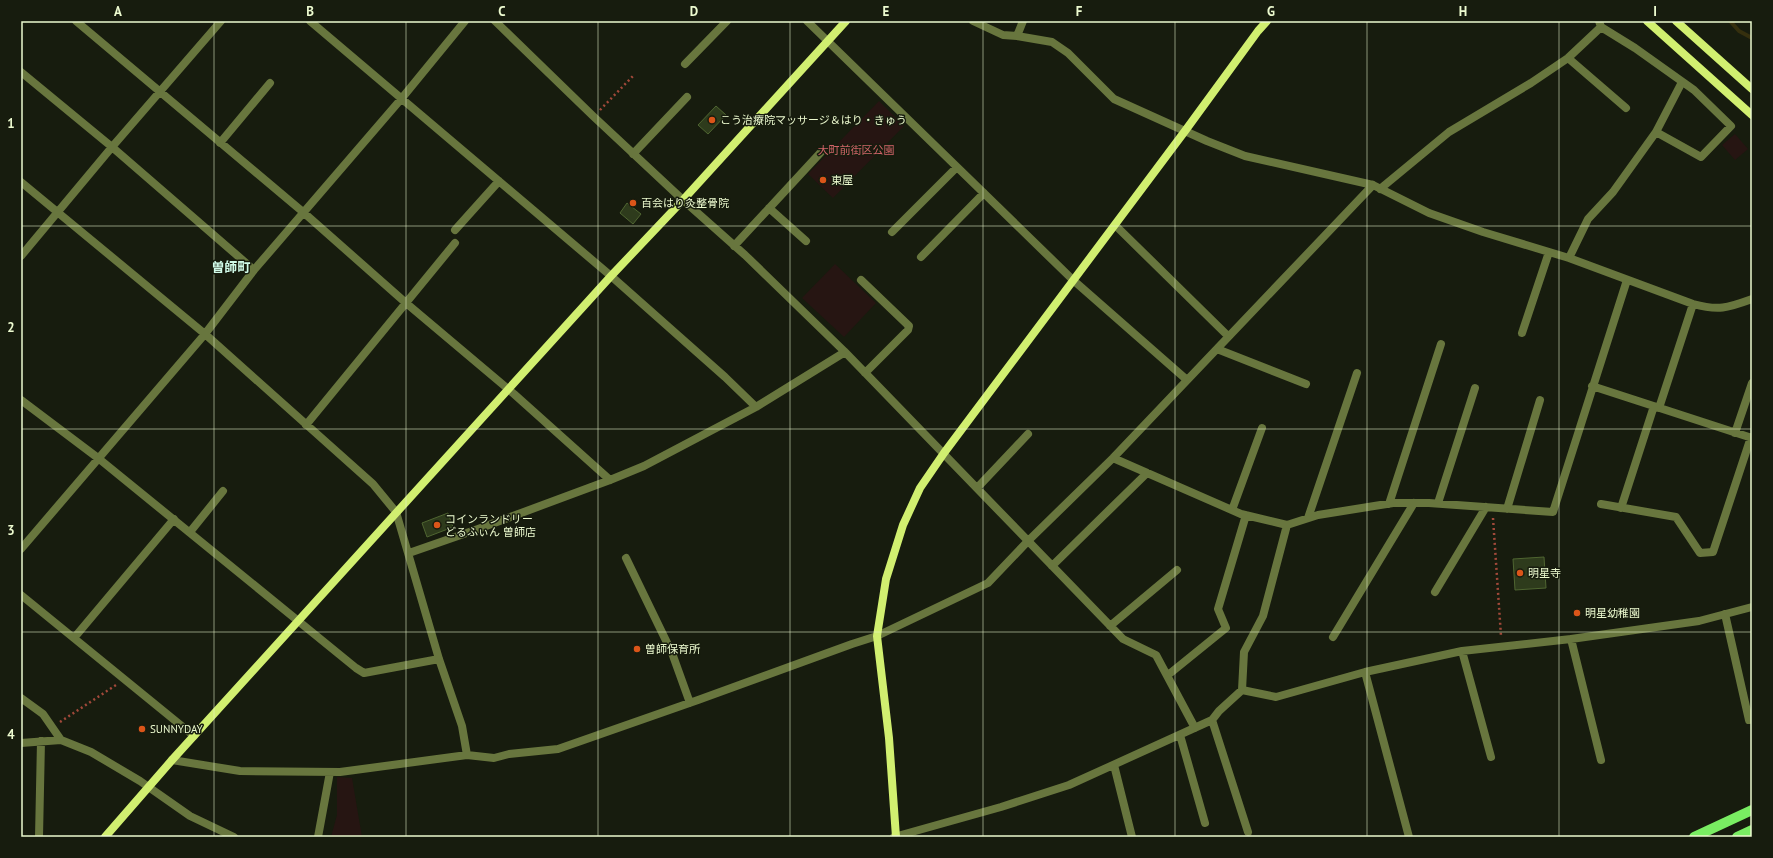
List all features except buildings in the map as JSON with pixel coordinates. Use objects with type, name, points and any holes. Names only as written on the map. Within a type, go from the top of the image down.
[{"type":"main road","points":[[1694,837],[1752,810]]},
{"type":"main road","points":[[1737,837],[1752,830]]},
{"type":"street","points":[[76,21],[303,212],[406,303],[508,389],[610,480]]},
{"type":"street","points":[[21,256],[112,147],[221,21]]},
{"type":"street","points":[[310,21],[611,276],[725,377],[756,407]]},
{"type":"street","points":[[21,549],[205,334],[254,270],[402,98],[465,21]]},
{"type":"street","points":[[495,21],[633,154],[734,246],[845,352],[1123,639],[1156,655],[1195,728]]},
{"type":"street","points":[[686,64],[727,21]]},
{"type":"street","points":[[807,21],[1073,280],[1187,380]]},
{"type":"street","points":[[105,837],[172,760],[396,512],[846,21]]},
{"type":"street","points":[[973,21],[1003,35],[1052,42],[1068,53],[1114,99],[1245,156],[1377,187],[1429,213],[1483,232],[1569,258],[1693,304],[1709,308],[1727,308],[1752,299]]},
{"type":"street","points":[[1017,36],[1023,21]]},
{"type":"street","points":[[1268,21],[1258,31],[944,453],[920,488],[902,525],[886,579],[877,636],[889,738],[895,837],[1001,807],[1069,785],[1212,720],[1219,711],[1242,690],[1244,652],[1263,616],[1287,525]]},
{"type":"street","points":[[1648,21],[1752,115]]},
{"type":"street","points":[[1676,21],[1752,89]]},
{"type":"street","points":[[172,760],[240,771],[340,772],[467,755],[494,758],[509,754],[558,749],[877,636],[988,583],[1028,541],[1113,458],[1228,336],[1377,187],[1449,132],[1531,83],[1568,58],[1600,24],[1694,90],[1731,126],[1701,157],[1656,132]]},
{"type":"street","points":[[1568,58],[1626,108]]},
{"type":"street","points":[[21,72],[112,147],[254,270]]},
{"type":"street","points":[[1569,258],[1588,219],[1613,192],[1656,132],[1682,82]]},
{"type":"street","points":[[220,143],[270,83]]},
{"type":"street","points":[[633,154],[687,97]]},
{"type":"street","points":[[734,246],[822,151]]},
{"type":"street","points":[[892,232],[957,167]]},
{"type":"street","points":[[455,230],[499,181]]},
{"type":"street","points":[[21,182],[205,334],[373,484],[396,512],[439,659],[462,726],[467,755]]},
{"type":"street","points":[[921,257],[984,193]]},
{"type":"street","points":[[769,208],[806,241]]},
{"type":"street","points":[[1115,225],[1228,336]]},
{"type":"street","points":[[306,425],[455,243]]},
{"type":"street","points":[[1522,333],[1549,252]]},
{"type":"street","points":[[861,280],[908,326],[908,330],[865,372]]},
{"type":"street","points":[[1113,458],[1232,510],[1287,525],[1308,518],[1389,504],[1438,503],[1553,512],[1627,280]]},
{"type":"street","points":[[1621,508],[1693,304]]},
{"type":"street","points":[[1389,504],[1441,344]]},
{"type":"street","points":[[1217,349],[1306,384]]},
{"type":"street","points":[[409,553],[478,529],[644,466],[756,407],[845,352]]},
{"type":"street","points":[[1308,518],[1357,373]]},
{"type":"street","points":[[1735,433],[1752,383]]},
{"type":"street","points":[[1592,386],[1751,438],[1713,552],[1700,553],[1676,517],[1601,504]]},
{"type":"street","points":[[1438,503],[1475,388]]},
{"type":"street","points":[[21,400],[98,458],[364,673],[439,659]]},
{"type":"street","points":[[1507,509],[1540,400]]},
{"type":"street","points":[[1232,510],[1262,428]]},
{"type":"street","points":[[977,488],[1028,434]]},
{"type":"street","points":[[1052,566],[1147,473]]},
{"type":"street","points":[[190,532],[223,491]]},
{"type":"street","points":[[1332,637],[1414,503]]},
{"type":"street","points":[[1435,592],[1489,508]]},
{"type":"street","points":[[1168,675],[1226,628],[1218,608],[1246,515]]},
{"type":"street","points":[[74,638],[174,519]]},
{"type":"street","points":[[626,558],[672,653],[690,703]]},
{"type":"street","points":[[1110,626],[1177,570]]},
{"type":"street","points":[[21,595],[194,736]]},
{"type":"street","points":[[1242,690],[1276,697],[1365,672],[1462,652],[1571,639],[1699,621],[1752,607]]},
{"type":"street","points":[[1725,614],[1749,720]]},
{"type":"street","points":[[1571,639],[1601,760]]},
{"type":"street","points":[[1462,652],[1491,757]]},
{"type":"street","points":[[1365,672],[1409,837]]},
{"type":"street","points":[[21,698],[43,714],[62,740]]},
{"type":"street","points":[[1212,720],[1248,832]]},
{"type":"street","points":[[1180,735],[1205,823]]},
{"type":"street","points":[[21,743],[62,740],[91,752],[149,787],[190,816],[234,837]]},
{"type":"street","points":[[39,837],[41,741]]},
{"type":"street","points":[[1114,765],[1132,837]]},
{"type":"street","points":[[318,837],[330,772]]},
{"type":"path","points":[[593,116],[633,76]]},
{"type":"path","points":[[1489,508],[1502,647]]},
{"type":"path","points":[[53,728],[124,679]]},
{"type":"green space","name":"大町前街区公園","points":[[879,101],[904,126],[833,198],[808,174]]},
{"type":"green space","points":[[1735,134],[1748,149],[1735,160],[1722,145]]},
{"type":"green space","points":[[835,264],[876,303],[844,337],[802,298]]},
{"type":"green space","points":[[337,777],[352,778],[362,837],[331,837],[337,815]]},
{"type":"waterway","points":[[1730,21],[1739,31],[1752,38]]},
{"type":"place","name":"こう治療院マッサージ＆はり・きゅう","points":[[712,120]]},
{"type":"place","name":"東屋","points":[[823,180]]},
{"type":"place","name":"百会はり灸整骨院","points":[[633,203]]},
{"type":"place","name":"コインランドリー どるふぃん 曽師店","points":[[437,525]]},
{"type":"place","name":"明星寺","points":[[1520,573]]},
{"type":"place","name":"明星幼稚園","points":[[1577,613]]},
{"type":"place","name":"曽師保育所","points":[[637,649]]},
{"type":"place","name":"SUNNYDAY","points":[[142,729]]},
{"type":"district","name":"曽師町","points":[[231,267]]}]
